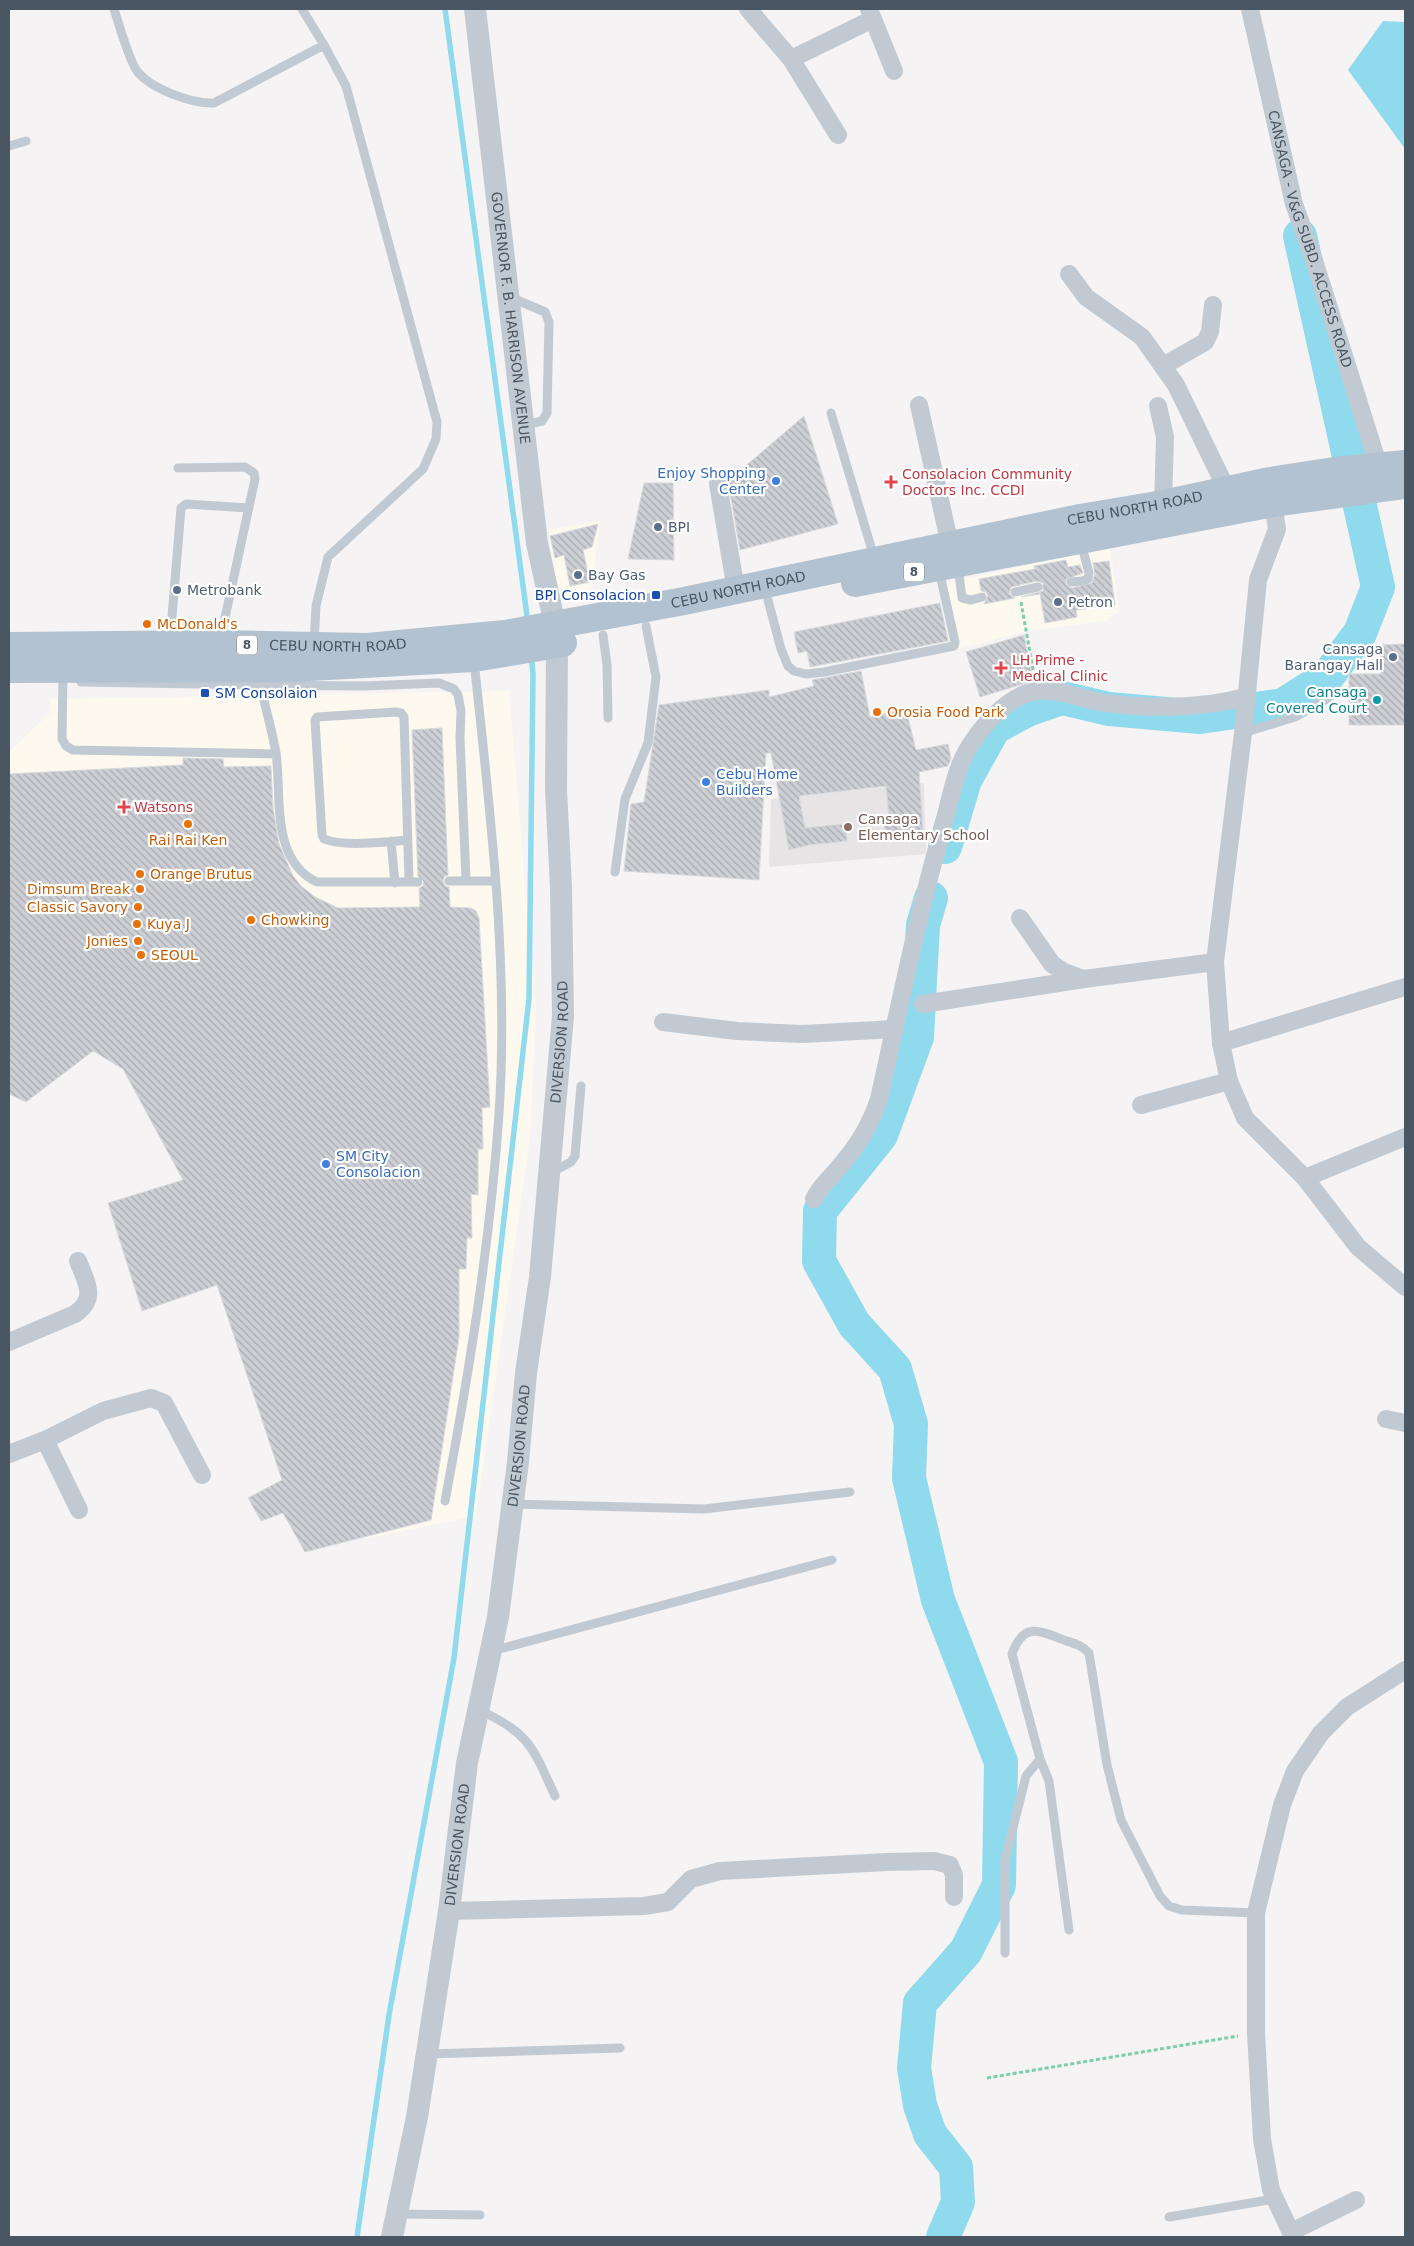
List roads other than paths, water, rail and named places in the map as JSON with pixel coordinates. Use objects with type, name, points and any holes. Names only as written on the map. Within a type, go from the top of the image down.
[{"type":"main road","name":"CEBU NORTH ROAD","points":[[9,646],[63,665],[169,646],[219,644],[367,647],[507,644],[550,636],[736,590],[875,560],[949,558],[1080,539],[1272,503],[1336,482],[1376,474],[1405,464]]},
{"type":"main road","name":"CEBU NORTH ROAD","points":[[1376,474],[1405,485]]},
{"type":"main road","name":"CEBU NORTH ROAD","points":[[550,636],[603,635],[768,600],[949,558],[1080,518],[1163,504],[1227,490],[1336,482]]},
{"type":"main road","name":"CEBU NORTH ROAD","points":[[9,669],[63,665],[292,668],[474,658],[507,644]]},
{"type":"street","name":"GOVERNOR F. B. HARRISON AVENUE","points":[[475,9],[507,296],[525,425],[537,543],[550,636]]},
{"type":"street","points":[[748,9],[792,59],[838,135]]},
{"type":"street","name":"CANSAGA - V&G SUBD. ACCESS ROAD","points":[[1250,9],[1294,204],[1312,254],[1376,474]]},
{"type":"street","points":[[792,59],[871,14],[894,71]]},
{"type":"street","points":[[1069,274],[1086,297],[1142,337],[1176,385],[1227,490]]},
{"type":"street","points":[[1163,366],[1205,342],[1210,332],[1213,305]]},
{"type":"street","points":[[919,405],[949,558]]},
{"type":"street","points":[[1158,406],[1165,437],[1163,504]]},
{"type":"street","points":[[718,484],[736,590]]},
{"type":"street","points":[[1272,503],[1277,529],[1258,580],[1244,728],[1215,962],[1221,1043],[1229,1081],[1245,1118],[1305,1178],[1358,1247],[1405,1287]]},
{"type":"street","name":"DIVERSION ROAD","points":[[392,2237],[417,2117],[427,2054],[449,1911],[467,1763],[491,1651],[513,1504],[526,1373],[540,1276],[562,1016],[561,887],[550,636]]},
{"type":"street","points":[[814,1200],[819,1190],[840,1167],[870,1124],[879,1099],[907,974],[910,950],[926,884],[964,756],[978,734],[1007,704],[1036,691],[1056,691],[1118,704],[1159,706],[1223,703],[1246,699]]},
{"type":"street","points":[[1020,918],[1052,964],[1064,972],[1084,979]]},
{"type":"street","points":[[923,1004],[1084,979],[1215,962]]},
{"type":"street","points":[[1221,1043],[1405,987]]},
{"type":"street","points":[[663,1022],[737,1031],[803,1034],[895,1029]]},
{"type":"street","points":[[1141,1105],[1229,1081]]},
{"type":"street","points":[[1305,1178],[1405,1138]]},
{"type":"street","points":[[9,1342],[83,1308],[87,1302],[89,1291],[78,1261]]},
{"type":"street","points":[[9,1454],[45,1440],[103,1410],[151,1398],[164,1403],[202,1475]]},
{"type":"street","points":[[1386,1419],[1405,1423]]},
{"type":"street","points":[[45,1440],[79,1510]]},
{"type":"street","points":[[1356,2200],[1292,2234],[1274,2199],[1262,2139],[1256,2033],[1256,1913],[1282,1805],[1295,1770],[1321,1733],[1348,1707],[1405,1670]]},
{"type":"street","points":[[449,1911],[644,1906],[668,1902],[691,1879],[720,1871],[886,1862],[934,1861],[950,1865],[954,1875],[954,1898]]},
{"type":"lane","points":[[114,9],[136,70],[150,82],[165,90],[201,104],[214,103],[324,45]]},
{"type":"lane","points":[[302,9],[346,86],[437,422],[436,439],[423,469],[328,557],[316,606],[314,646]]},
{"type":"lane","points":[[9,146],[26,141]]},
{"type":"lane","points":[[507,296],[545,312],[549,322],[547,413],[542,421],[525,425]]},
{"type":"lane","points":[[831,413],[875,560]]},
{"type":"lane","points":[[178,468],[245,467],[254,473],[255,479],[219,644]]},
{"type":"lane","points":[[169,646],[181,508],[186,504],[249,508]]},
{"type":"lane","points":[[1070,582],[1082,581],[1088,578],[1080,539]]},
{"type":"lane","points":[[949,558],[962,598],[966,600],[982,598]]},
{"type":"lane","points":[[768,600],[781,650],[788,666],[794,671],[806,674],[852,668],[954,646],[949,558]]},
{"type":"lane","points":[[1017,591],[1038,588]]},
{"type":"lane","points":[[616,872],[625,799],[648,743],[656,677],[646,626]]},
{"type":"lane","points":[[603,635],[607,665],[608,718]]},
{"type":"lane","points":[[445,1501],[471,1358],[499,1113],[500,945],[491,819],[474,658]]},
{"type":"lane","points":[[276,754],[73,750],[66,746],[62,739],[63,665],[260,686],[364,686],[440,683],[454,689],[460,701],[461,711],[460,738],[466,880]]},
{"type":"lane","points":[[260,686],[276,754],[278,805],[287,848],[295,865],[305,877],[317,882],[414,882],[407,840],[409,741],[404,717],[401,713],[320,716],[315,720],[322,834],[324,839],[329,842],[407,840]]},
{"type":"lane","points":[[1244,728],[1295,717],[1330,698]]},
{"type":"lane","points":[[391,841],[395,883]]},
{"type":"lane","points":[[449,881],[495,881]]},
{"type":"lane","points":[[548,1174],[571,1162],[575,1156],[581,1086]]},
{"type":"lane","points":[[513,1504],[704,1509],[850,1492]]},
{"type":"lane","points":[[491,1651],[832,1560]]},
{"type":"lane","points":[[1069,1930],[1049,1780],[1040,1759],[1012,1654],[1019,1638],[1028,1632],[1042,1631],[1082,1645],[1089,1653],[1107,1765],[1121,1820],[1160,1896],[1169,1906],[1182,1910],[1256,1913]]},
{"type":"lane","points":[[478,1710],[504,1722],[532,1747],[555,1796]]},
{"type":"lane","points":[[1005,1953],[1006,1860],[1026,1776],[1040,1759]]},
{"type":"lane","points":[[427,2054],[620,2048]]},
{"type":"lane","points":[[1169,2217],[1274,2199]]},
{"type":"lane","points":[[397,2214],[480,2215]]},
{"type":"water","points":[[1383,21],[1405,22],[1405,149],[1348,70]]},
{"type":"waterway","points":[[445,9],[528,623]]},
{"type":"waterway","points":[[945,847],[965,780],[994,728],[1027,710],[1062,698],[1109,709],[1200,717],[1283,705],[1327,677],[1360,633],[1378,587],[1300,236]]},
{"type":"waterway","points":[[357,2237],[389,2015],[454,1658],[529,999],[533,674],[531,654]]},
{"type":"waterway","points":[[931,898],[923,925],[917,1037],[881,1135],[820,1211],[819,1261],[854,1324],[895,1369],[911,1424],[909,1478],[938,1600],[1001,1762],[999,1885],[966,1951],[920,2003],[914,2068],[920,2105],[930,2134],[956,2167],[958,2202],[943,2237]]},
{"type":"place","name":"Enjoy Shopping Center","points":[[776,481]]},
{"type":"place","name":"Consolacion Community Doctors Inc. CCDI","points":[[891,482]]},
{"type":"place","name":"BPI","points":[[658,527]]},
{"type":"place","name":"Bay Gas","points":[[578,575]]},
{"type":"place","name":"Metrobank","points":[[177,590]]},
{"type":"place","name":"BPI Consolacion","points":[[656,595]]},
{"type":"place","name":"Petron","points":[[1058,602]]},
{"type":"place","name":"McDonald's","points":[[147,624]]},
{"type":"place","name":"Cansaga Barangay Hall","points":[[1393,657]]},
{"type":"place","name":"LH Prime - Medical Clinic","points":[[1001,668]]},
{"type":"place","name":"SM Consolaion","points":[[205,693]]},
{"type":"place","name":"Cansaga Covered Court","points":[[1377,700]]},
{"type":"place","name":"Orosia Food Park","points":[[877,712]]},
{"type":"place","name":"Cebu Home Builders","points":[[706,782]]},
{"type":"place","name":"Watsons","points":[[124,807]]},
{"type":"place","name":"Rai Rai Ken","points":[[188,824]]},
{"type":"place","name":"Cansaga Elementary School","points":[[848,827]]},
{"type":"place","name":"Orange Brutus","points":[[140,874]]},
{"type":"place","name":"Dimsum Break","points":[[140,889]]},
{"type":"place","name":"Classic Savory","points":[[138,907]]},
{"type":"place","name":"Chowking","points":[[251,920]]},
{"type":"place","name":"Kuya J","points":[[137,924]]},
{"type":"place","name":"Jonies","points":[[138,941]]},
{"type":"place","name":"SEOUL","points":[[141,955]]},
{"type":"place","name":"SM City Consolacion","points":[[326,1164]]}]
